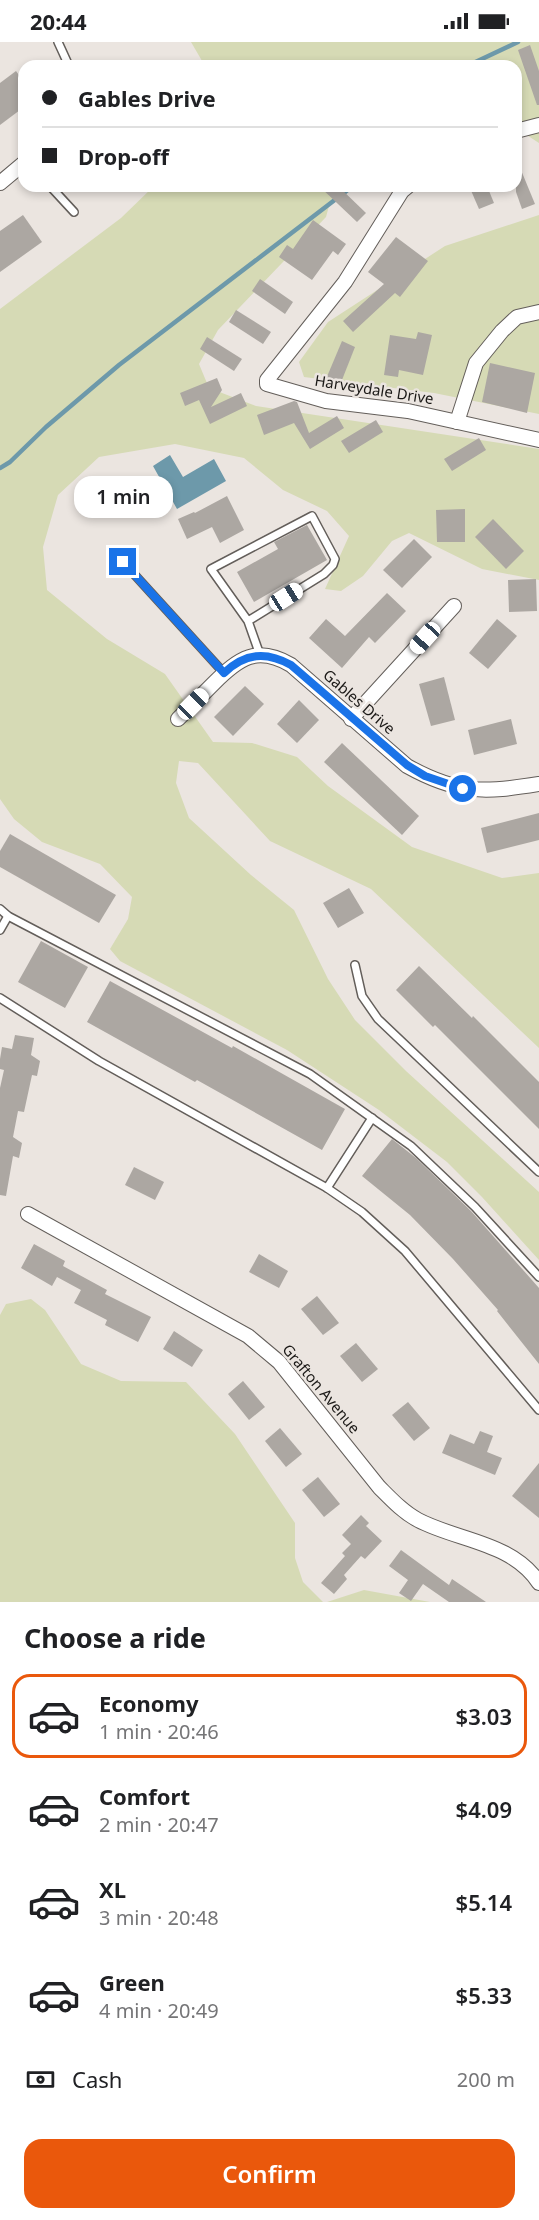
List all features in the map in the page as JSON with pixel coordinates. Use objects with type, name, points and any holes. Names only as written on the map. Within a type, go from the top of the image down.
[{"type":"street","points":[[522,129],[539,125]]},
{"type":"street","points":[[0,183],[18,168]]},
{"type":"street","name":"Harveydale Drive","points":[[401,192],[345,282],[267,380],[267,384],[326,401],[408,411],[539,440]]},
{"type":"street","points":[[457,422],[477,363],[502,331],[517,317],[539,312]]},
{"type":"street","points":[[351,719],[454,606]]},
{"type":"street","points":[[178,719],[240,660],[260,655]]},
{"type":"street","name":"Gables Drive","points":[[260,655],[280,658],[291,665],[407,765],[444,784],[484,791],[539,784]]},
{"type":"street","name":"Grafton Avenue","points":[[28,1214],[248,1336],[279,1362],[394,1503],[420,1521],[514,1557],[539,1582]]},
{"type":"lane","points":[[58,42],[66,60]]},
{"type":"lane","points":[[56,192],[74,212]]},
{"type":"lane","points":[[248,621],[324,574],[333,565],[335,559],[312,516],[211,570],[248,621],[260,655]]},
{"type":"lane","points":[[123,562],[224,673]]},
{"type":"lane","points":[[0,909],[9,916],[310,1074],[419,1154],[475,1207],[539,1277]]},
{"type":"lane","points":[[0,930],[9,916]]},
{"type":"lane","points":[[355,965],[362,996],[378,1019],[539,1172]]},
{"type":"lane","points":[[0,998],[99,1061],[327,1188],[362,1212],[405,1251],[539,1410]]},
{"type":"lane","points":[[327,1188],[372,1118]]},
{"type":"green space","points":[[191,42],[539,42],[539,143],[522,132],[522,60],[202,60]]},
{"type":"green space","points":[[148,192],[346,192],[329,206],[326,217],[218,330],[199,364],[209,388],[256,406],[539,449],[539,580],[482,569],[409,533],[392,541],[363,576],[341,591],[325,589],[349,536],[327,511],[283,490],[244,458],[175,444],[99,457],[58,495],[43,547],[47,590],[107,639],[165,674],[213,742],[252,743],[297,757],[328,786],[412,847],[502,878],[539,873],[539,1048],[371,889],[270,841],[198,763],[179,761],[176,783],[189,818],[251,875],[294,910],[328,979],[355,1020],[406,1071],[539,1192],[539,1260],[447,1162],[379,1110],[287,1050],[120,961],[110,949],[128,919],[132,897],[100,864],[42,842],[14,819],[0,799],[0,309],[121,218]]},
{"type":"green space","points":[[539,215],[539,414],[434,393],[304,377],[299,362],[328,322],[445,246]]},
{"type":"green space","points":[[31,1299],[45,1310],[81,1364],[121,1381],[186,1382],[235,1434],[295,1523],[295,1558],[303,1582],[323,1602],[0,1602],[0,1315],[6,1304]]},
{"type":"green space","points":[[364,1590],[430,1602],[327,1602]]},
{"type":"water","points":[[170,455],[183,477],[214,459],[226,481],[177,509],[153,466]]},
{"type":"building","points":[[530,45],[539,71],[539,105],[537,105],[518,50]]},
{"type":"building","points":[[16,71],[18,74],[18,112],[0,125],[0,83]]},
{"type":"building","points":[[522,173],[535,204],[522,209],[516,192],[522,192]]},
{"type":"building","points":[[325,192],[344,192],[366,213],[357,222]]},
{"type":"building","points":[[472,192],[489,192],[494,203],[479,209]]},
{"type":"building","points":[[23,215],[42,242],[0,272],[0,231]]},
{"type":"building","points":[[313,220],[346,244],[338,255],[333,251],[312,280],[279,257],[287,245],[293,249]]},
{"type":"building","points":[[396,237],[428,261],[400,297],[395,293],[353,332],[343,321],[384,284],[368,272]]},
{"type":"building","points":[[260,279],[293,302],[285,314],[252,291]]},
{"type":"building","points":[[236,310],[271,332],[263,344],[229,322]]},
{"type":"building","points":[[418,332],[432,335],[423,375],[399,370],[398,377],[384,375],[390,335],[416,339]]},
{"type":"building","points":[[207,337],[242,359],[234,371],[200,349]]},
{"type":"building","points":[[342,341],[355,347],[340,385],[326,379]]},
{"type":"building","points":[[490,363],[535,373],[527,413],[482,402]]},
{"type":"building","points":[[217,378],[222,390],[211,407],[241,393],[247,406],[210,424],[199,400],[185,406],[180,393]]},
{"type":"building","points":[[294,401],[297,402],[309,433],[337,416],[344,428],[310,449],[294,423],[264,435],[257,415]]},
{"type":"building","points":[[376,420],[383,432],[349,453],[341,441]]},
{"type":"building","points":[[479,438],[486,450],[452,471],[444,459]]},
{"type":"building","points":[[227,496],[244,530],[220,543],[212,527],[187,539],[178,519]]},
{"type":"building","points":[[465,509],[465,542],[437,542],[436,510]]},
{"type":"building","points":[[493,519],[524,551],[506,569],[475,537]]},
{"type":"building","points":[[307,525],[327,560],[254,602],[237,572],[278,549],[274,542]]},
{"type":"building","points":[[414,539],[432,557],[402,588],[383,570]]},
{"type":"building","points":[[536,579],[537,611],[509,612],[508,580]]},
{"type":"building","points":[[387,593],[406,611],[375,643],[369,637],[342,668],[309,638],[326,619],[345,636]]},
{"type":"building","points":[[497,619],[517,636],[488,669],[469,653]]},
{"type":"building","points":[[444,677],[455,720],[431,726],[419,684]]},
{"type":"building","points":[[245,686],[264,704],[233,736],[214,717]]},
{"type":"building","points":[[299,700],[319,720],[297,743],[277,724]]},
{"type":"building","points":[[511,719],[517,744],[474,755],[468,730]]},
{"type":"building","points":[[342,743],[419,816],[402,835],[324,762]]},
{"type":"building","points":[[539,813],[539,840],[487,853],[481,828]]},
{"type":"building","points":[[10,834],[116,895],[99,923],[0,867],[0,851]]},
{"type":"building","points":[[349,888],[364,913],[338,928],[323,903]]},
{"type":"building","points":[[41,941],[88,967],[65,1008],[18,982]]},
{"type":"building","points":[[419,966],[539,1082],[539,1129],[435,1025],[433,1027],[396,990]]},
{"type":"building","points":[[110,981],[345,1109],[322,1150],[87,1022]]},
{"type":"building","points":[[15,1035],[34,1038],[31,1055],[40,1061],[37,1076],[32,1075],[24,1112],[18,1111],[13,1137],[22,1143],[19,1158],[13,1156],[6,1196],[0,1195],[0,1088],[4,1070],[0,1069],[0,1059],[2,1047],[12,1049]]},
{"type":"building","points":[[392,1139],[416,1158],[471,1211],[539,1288],[539,1364],[498,1310],[453,1259],[410,1215],[362,1176]]},
{"type":"building","points":[[134,1167],[164,1182],[155,1200],[125,1185]]},
{"type":"building","points":[[34,1244],[65,1261],[63,1266],[107,1290],[105,1294],[151,1317],[138,1342],[105,1325],[107,1320],[74,1303],[81,1290],[57,1277],[52,1286],[21,1268]]},
{"type":"building","points":[[259,1254],[288,1271],[279,1288],[249,1272]]},
{"type":"building","points":[[317,1296],[339,1323],[323,1335],[301,1309]]},
{"type":"building","points":[[174,1331],[203,1350],[192,1367],[163,1349]]},
{"type":"building","points":[[356,1343],[378,1369],[362,1382],[340,1356]]},
{"type":"building","points":[[243,1381],[265,1407],[249,1420],[228,1394]]},
{"type":"building","points":[[408,1402],[430,1428],[414,1441],[392,1415]]},
{"type":"building","points":[[280,1428],[302,1454],[286,1467],[265,1441]]},
{"type":"building","points":[[480,1431],[493,1436],[487,1452],[502,1458],[495,1475],[442,1453],[450,1434],[474,1444]]},
{"type":"building","points":[[539,1463],[539,1518],[512,1496]]},
{"type":"building","points":[[318,1477],[340,1504],[324,1517],[302,1490]]},
{"type":"building","points":[[361,1515],[369,1523],[366,1526],[382,1541],[365,1559],[361,1556],[344,1575],[347,1579],[334,1594],[321,1583],[345,1556],[342,1553],[351,1544],[342,1535]]},
{"type":"building","points":[[401,1550],[449,1585],[452,1579],[486,1602],[449,1602],[423,1584],[411,1601],[399,1593],[408,1580],[389,1566]]},
{"type":"waterway","points":[[480,60],[518,42]]},
{"type":"waterway","points":[[0,468],[10,462],[46,427],[119,365],[345,192]]},
{"type":"route","points":[[123,562],[224,673],[240,660],[249,657],[270,655],[280,658],[407,765],[425,776],[463,789]]}]
